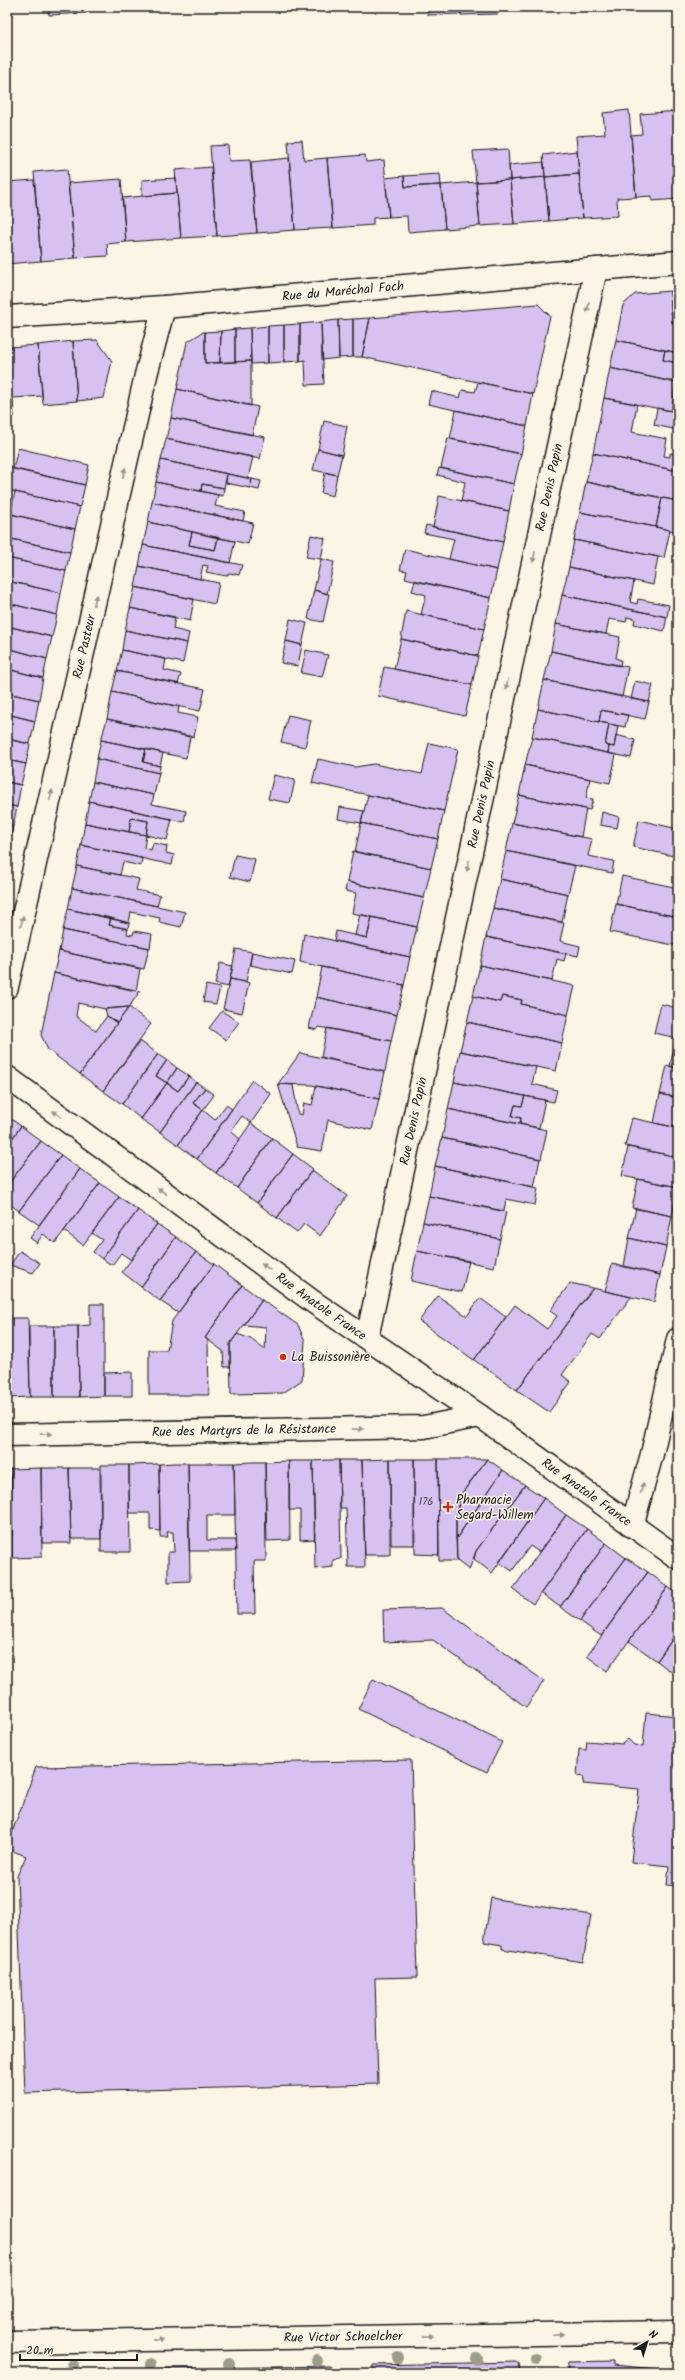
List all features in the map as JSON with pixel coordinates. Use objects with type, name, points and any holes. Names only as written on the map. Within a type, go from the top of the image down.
[{"type":"street","name":"Rue du Maréchal Foch","points":[[7,317],[164,307],[678,262]]},
{"type":"street","name":"Rue Denis Papin","points":[[367,1338],[596,269]]},
{"type":"street","name":"Rue Pasteur","points":[[7,987],[143,390],[164,307]]},
{"type":"street","name":"Rue Anatole France","points":[[7,1077],[279,1277],[480,1416],[678,1558]]},
{"type":"street","points":[[632,1526],[652,1454],[678,1339]]},
{"type":"street","name":"Rue des Martyrs de la Résistance","points":[[7,1435],[424,1427],[480,1416]]},
{"type":"street","name":"Rue Victor Schoelcher","points":[[7,2342],[678,2332]]},
{"type":"building","points":[[7,7],[10,7],[12,16],[7,16]]},
{"type":"building","points":[[47,7],[84,7],[86,13],[49,15]]},
{"type":"building","points":[[427,7],[460,7],[461,14],[428,15]]},
{"type":"building","points":[[460,7],[498,7],[498,14],[461,15]]},
{"type":"building","points":[[675,7],[678,7],[678,17],[676,17]]},
{"type":"building","points":[[629,110],[636,197],[617,198],[618,216],[583,218],[576,136],[605,134],[603,113]]},
{"type":"building","points":[[678,111],[678,199],[652,201],[652,196],[636,197],[631,135],[642,134],[640,114]]},
{"type":"building","points":[[302,140],[304,160],[327,158],[333,228],[295,230],[288,141]]},
{"type":"building","points":[[228,145],[229,161],[250,160],[257,233],[217,236],[210,146]]},
{"type":"building","points":[[508,149],[510,180],[476,182],[473,151]]},
{"type":"building","points":[[577,151],[579,174],[545,177],[543,155]]},
{"type":"building","points":[[365,155],[366,162],[384,160],[389,217],[373,218],[373,225],[333,228],[327,158]]},
{"type":"building","points":[[289,158],[295,230],[257,233],[251,162]]},
{"type":"building","points":[[544,162],[545,177],[510,180],[509,165]]},
{"type":"building","points":[[211,167],[217,236],[181,238],[175,170]]},
{"type":"building","points":[[67,169],[75,258],[41,261],[34,172]]},
{"type":"building","points":[[440,174],[441,185],[405,187],[404,176]]},
{"type":"building","points":[[579,174],[583,218],[549,221],[545,177]]},
{"type":"building","points":[[404,176],[405,187],[441,185],[445,229],[408,232],[407,216],[389,217],[385,178]]},
{"type":"building","points":[[545,177],[549,221],[514,224],[510,180]]},
{"type":"building","points":[[176,178],[177,193],[142,196],[142,180]]},
{"type":"building","points":[[121,179],[126,242],[107,244],[108,256],[75,258],[68,183]]},
{"type":"building","points":[[34,180],[41,261],[7,264],[7,182]]},
{"type":"building","points":[[510,180],[514,224],[480,226],[476,182]]},
{"type":"building","points":[[476,182],[480,226],[445,229],[441,185]]},
{"type":"building","points":[[177,193],[181,238],[126,242],[122,198]]},
{"type":"building","points":[[678,290],[678,322],[672,323],[670,291]]},
{"type":"building","points":[[670,291],[672,323],[678,322],[678,353],[616,340],[623,305],[635,294]]},
{"type":"building","points":[[538,304],[550,316],[533,394],[362,357],[370,318]]},
{"type":"building","points":[[370,318],[362,357],[353,357],[353,319]]},
{"type":"building","points":[[353,319],[353,357],[339,358],[338,320]]},
{"type":"building","points":[[338,320],[339,358],[322,360],[321,322]]},
{"type":"building","points":[[321,322],[324,384],[306,385],[305,360],[300,361],[300,324]]},
{"type":"building","points":[[300,324],[300,361],[284,362],[284,325]]},
{"type":"building","points":[[284,325],[284,362],[268,363],[268,326]]},
{"type":"building","points":[[268,326],[268,363],[251,364],[250,328]]},
{"type":"building","points":[[250,328],[251,361],[235,362],[235,329]]},
{"type":"building","points":[[235,329],[235,362],[220,363],[221,331]]},
{"type":"building","points":[[221,331],[220,363],[205,363],[205,332]]},
{"type":"building","points":[[205,332],[205,363],[251,361],[251,406],[177,389],[187,342]]},
{"type":"building","points":[[97,340],[112,361],[104,398],[77,401],[73,341]]},
{"type":"building","points":[[616,340],[665,350],[663,360],[678,363],[678,383],[610,368]]},
{"type":"building","points":[[73,341],[77,401],[43,404],[38,345]]},
{"type":"building","points":[[38,345],[42,396],[13,398],[14,417],[7,417],[7,347]]},
{"type":"building","points":[[665,350],[678,353],[678,363],[663,360]]},
{"type":"building","points":[[610,368],[676,383],[671,411],[604,398]]},
{"type":"building","points":[[478,382],[533,394],[527,426],[428,404],[431,391],[460,398],[462,390],[475,392]]},
{"type":"building","points":[[177,389],[258,407],[252,435],[171,418]]},
{"type":"building","points":[[604,398],[637,404],[632,432],[667,439],[664,456],[670,457],[670,453],[678,455],[678,471],[593,453]]},
{"type":"building","points":[[657,408],[678,412],[678,430],[654,425]]},
{"type":"building","points":[[456,410],[527,426],[521,454],[450,439]]},
{"type":"building","points":[[171,418],[265,437],[260,459],[166,439]]},
{"type":"building","points":[[324,421],[347,426],[342,455],[318,449]]},
{"type":"building","points":[[448,438],[521,454],[514,484],[441,468]]},
{"type":"building","points":[[166,439],[253,457],[248,478],[161,460]]},
{"type":"building","points":[[18,448],[89,465],[85,485],[13,469]]},
{"type":"building","points":[[318,449],[342,455],[337,475],[313,470]]},
{"type":"building","points":[[593,453],[678,471],[678,501],[586,482]]},
{"type":"building","points":[[161,460],[227,474],[224,488],[202,484],[201,491],[156,482]]},
{"type":"building","points":[[7,467],[85,485],[80,507],[7,490]]},
{"type":"building","points":[[439,468],[514,484],[509,511],[461,501],[465,482],[437,475]]},
{"type":"building","points":[[325,472],[337,475],[333,496],[321,493]]},
{"type":"building","points":[[227,474],[252,479],[250,488],[226,483]]},
{"type":"building","points":[[252,479],[261,481],[259,490],[250,488]]},
{"type":"building","points":[[156,482],[218,495],[215,506],[245,512],[243,521],[152,502]]},
{"type":"building","points":[[586,482],[662,498],[656,527],[580,512]]},
{"type":"building","points":[[202,484],[224,488],[223,496],[201,491]]},
{"type":"building","points":[[15,492],[80,507],[75,529],[10,514]]},
{"type":"building","points":[[439,496],[509,511],[503,542],[433,527]]},
{"type":"building","points":[[662,498],[678,501],[678,532],[656,527]]},
{"type":"building","points":[[152,502],[253,523],[248,544],[148,522]]},
{"type":"building","points":[[580,512],[670,530],[664,558],[574,540]]},
{"type":"building","points":[[7,513],[75,529],[70,552],[7,538]]},
{"type":"building","points":[[148,522],[192,532],[189,545],[215,550],[218,538],[235,541],[230,563],[143,545]]},
{"type":"building","points":[[426,525],[503,542],[497,570],[449,559],[454,539],[424,533]]},
{"type":"building","points":[[192,532],[218,538],[215,550],[189,545]]},
{"type":"building","points":[[311,535],[325,538],[321,559],[306,557]]},
{"type":"building","points":[[7,538],[70,552],[66,571],[7,558]]},
{"type":"building","points":[[574,540],[658,557],[653,585],[569,567]]},
{"type":"building","points":[[143,545],[242,565],[239,575],[230,573],[226,576],[206,572],[208,566],[203,565],[200,579],[139,566]]},
{"type":"building","points":[[405,549],[497,570],[491,598],[405,578],[407,571],[400,570]]},
{"type":"building","points":[[7,558],[66,571],[61,593],[7,581]]},
{"type":"building","points":[[321,559],[334,562],[327,594],[314,590]]},
{"type":"building","points":[[139,566],[219,583],[215,604],[135,587]]},
{"type":"building","points":[[569,567],[634,581],[630,602],[637,604],[638,599],[669,605],[667,617],[562,595]]},
{"type":"building","points":[[7,581],[61,593],[57,615],[7,603]]},
{"type":"building","points":[[415,581],[491,598],[484,629],[421,614],[426,595],[412,591]]},
{"type":"building","points":[[135,587],[194,599],[190,621],[130,608]]},
{"type":"building","points":[[314,590],[329,594],[323,622],[308,619]]},
{"type":"building","points":[[562,595],[667,617],[664,631],[634,624],[635,619],[627,617],[626,622],[609,619],[606,634],[556,624]]},
{"type":"building","points":[[7,603],[57,615],[52,637],[7,626]]},
{"type":"building","points":[[130,608],[175,617],[173,629],[189,633],[187,643],[125,630]]},
{"type":"building","points":[[406,611],[484,629],[478,656],[401,639]]},
{"type":"building","points":[[290,619],[307,623],[302,645],[286,641]]},
{"type":"building","points":[[556,624],[620,637],[616,658],[621,660],[620,666],[551,651]]},
{"type":"building","points":[[7,626],[52,637],[47,659],[7,648]]},
{"type":"building","points":[[125,630],[187,643],[183,663],[122,650]]},
{"type":"building","points":[[401,639],[478,656],[472,685],[394,669]]},
{"type":"building","points":[[286,641],[302,645],[298,666],[281,663]]},
{"type":"building","points":[[7,648],[47,659],[43,678],[7,669]]},
{"type":"building","points":[[122,650],[166,659],[164,670],[181,674],[178,684],[117,671]]},
{"type":"building","points":[[306,650],[328,655],[322,677],[301,673]]},
{"type":"building","points":[[551,651],[628,667],[622,697],[544,680]]},
{"type":"building","points":[[384,667],[472,685],[465,716],[378,696]]},
{"type":"building","points":[[7,669],[43,678],[39,700],[7,693]]},
{"type":"building","points":[[117,671],[205,689],[200,711],[112,692]]},
{"type":"building","points":[[544,680],[649,702],[645,719],[601,710],[599,722],[538,709]]},
{"type":"building","points":[[635,681],[653,685],[649,702],[631,699]]},
{"type":"building","points":[[112,692],[179,707],[178,713],[198,717],[194,737],[107,719]]},
{"type":"building","points":[[7,693],[39,700],[35,721],[7,714]]},
{"type":"building","points":[[538,709],[609,724],[605,745],[609,746],[608,753],[532,737]]},
{"type":"building","points":[[601,710],[628,715],[625,727],[599,722]]},
{"type":"building","points":[[7,714],[35,721],[30,744],[7,739]]},
{"type":"building","points":[[288,715],[311,720],[305,747],[281,742]]},
{"type":"building","points":[[107,719],[190,737],[186,758],[101,740]]},
{"type":"building","points":[[609,724],[618,726],[614,747],[605,745]]},
{"type":"building","points":[[616,735],[635,740],[631,758],[608,753],[609,746],[614,747]]},
{"type":"building","points":[[532,737],[616,755],[610,783],[525,765]]},
{"type":"building","points":[[7,739],[30,744],[26,764],[7,760]]},
{"type":"building","points":[[101,740],[146,749],[143,762],[160,766],[159,773],[97,759]]},
{"type":"building","points":[[429,743],[458,749],[444,811],[312,783],[318,759],[355,767],[374,764],[422,774]]},
{"type":"building","points":[[146,749],[163,753],[160,766],[143,762]]},
{"type":"building","points":[[97,759],[159,773],[154,795],[93,782]]},
{"type":"building","points":[[7,760],[26,764],[21,785],[7,782]]},
{"type":"building","points":[[525,765],[590,779],[586,798],[593,799],[590,810],[519,795]]},
{"type":"building","points":[[274,775],[295,780],[290,803],[268,799]]},
{"type":"building","points":[[7,782],[21,785],[17,807],[7,805]]},
{"type":"building","points":[[93,782],[154,795],[152,804],[186,811],[184,822],[89,801]]},
{"type":"building","points":[[368,795],[444,811],[438,839],[361,823]]},
{"type":"building","points":[[519,795],[586,809],[581,837],[512,823]]},
{"type":"building","points":[[89,801],[172,819],[167,840],[146,835],[148,821],[131,818],[129,832],[85,823]]},
{"type":"building","points":[[7,805],[17,807],[13,826],[7,825]]},
{"type":"building","points":[[340,807],[364,811],[361,823],[338,819]]},
{"type":"building","points":[[602,812],[619,817],[617,828],[600,825]]},
{"type":"building","points":[[131,818],[148,821],[146,835],[129,832]]},
{"type":"building","points":[[639,820],[678,829],[678,857],[633,847]]},
{"type":"building","points":[[85,823],[146,835],[144,848],[151,850],[153,843],[167,846],[166,853],[174,855],[172,865],[81,845]]},
{"type":"building","points":[[361,823],[438,839],[431,868],[355,852]]},
{"type":"building","points":[[512,823],[592,839],[588,856],[614,861],[612,873],[506,851]]},
{"type":"building","points":[[7,825],[13,826],[8,850],[7,849]]},
{"type":"building","points":[[81,845],[142,858],[141,866],[123,862],[120,875],[77,866]]},
{"type":"building","points":[[353,851],[431,868],[424,898],[347,882]]},
{"type":"building","points":[[506,851],[575,866],[568,894],[500,879]]},
{"type":"building","points":[[235,855],[255,859],[250,882],[230,877]]},
{"type":"building","points":[[77,866],[139,879],[136,890],[160,895],[157,906],[72,888]]},
{"type":"building","points":[[622,876],[678,888],[678,917],[616,904]]},
{"type":"building","points":[[500,879],[568,894],[562,922],[493,908]]},
{"type":"building","points":[[347,882],[424,898],[417,927],[352,913],[356,893],[345,891]]},
{"type":"building","points":[[72,888],[185,912],[181,927],[159,922],[160,918],[131,912],[129,923],[68,909]]},
{"type":"building","points":[[616,904],[678,917],[678,946],[610,932]]},
{"type":"building","points":[[493,908],[564,923],[560,941],[580,946],[578,956],[486,937]]},
{"type":"building","points":[[68,909],[111,918],[109,925],[128,929],[127,934],[133,935],[134,931],[152,934],[150,948],[63,930]]},
{"type":"building","points":[[360,914],[372,917],[367,938],[355,935]]},
{"type":"building","points":[[372,917],[417,927],[410,957],[334,941],[336,931],[367,938]]},
{"type":"building","points":[[111,918],[129,923],[128,929],[109,925]]},
{"type":"building","points":[[63,930],[149,948],[144,969],[59,951]]},
{"type":"building","points":[[304,934],[410,957],[404,985],[300,962]]},
{"type":"building","points":[[486,937],[566,954],[564,961],[557,959],[552,981],[480,965]]},
{"type":"building","points":[[236,949],[252,952],[246,982],[230,979]]},
{"type":"building","points":[[59,951],[140,969],[136,991],[54,973]]},
{"type":"building","points":[[252,952],[295,961],[292,974],[250,965]]},
{"type":"building","points":[[220,963],[233,966],[228,987],[215,984]]},
{"type":"building","points":[[480,965],[575,986],[568,1015],[521,1004],[522,1000],[502,996],[500,1002],[473,996]]},
{"type":"building","points":[[322,967],[404,985],[397,1015],[316,997]]},
{"type":"building","points":[[54,973],[140,991],[129,1007],[105,1009],[78,1003],[76,1016],[96,1031],[107,1016],[117,1023],[80,1074],[48,1050],[41,1035]]},
{"type":"building","points":[[230,979],[249,983],[242,1013],[223,1009]]},
{"type":"building","points":[[206,985],[220,988],[216,1004],[203,1002]]},
{"type":"building","points":[[473,996],[500,1002],[502,996],[522,1000],[521,1004],[568,1015],[562,1043],[467,1022]]},
{"type":"building","points":[[316,997],[397,1015],[391,1041],[319,1027],[317,1030],[309,1028]]},
{"type":"building","points":[[661,1004],[678,1008],[678,1038],[654,1033]]},
{"type":"building","points":[[129,1007],[151,1024],[103,1091],[80,1074]]},
{"type":"building","points":[[129,1007],[117,1023],[107,1016],[105,1009]]},
{"type":"building","points":[[222,1011],[239,1022],[226,1040],[209,1028]]},
{"type":"building","points":[[467,1022],[562,1043],[556,1071],[460,1051]]},
{"type":"building","points":[[327,1028],[391,1041],[385,1072],[321,1057]]},
{"type":"building","points":[[676,1037],[678,1038],[678,1068],[670,1066]]},
{"type":"building","points":[[140,1041],[158,1054],[122,1104],[103,1091]]},
{"type":"building","points":[[460,1051],[536,1067],[532,1084],[557,1090],[554,1102],[454,1082]]},
{"type":"building","points":[[300,1053],[385,1072],[379,1099],[312,1085],[278,1084]]},
{"type":"building","points":[[158,1054],[167,1060],[156,1076],[167,1083],[141,1119],[122,1104]]},
{"type":"building","points":[[167,1060],[177,1068],[167,1083],[156,1076]]},
{"type":"building","points":[[667,1066],[678,1068],[678,1098],[660,1094]]},
{"type":"building","points":[[177,1068],[189,1076],[178,1091],[167,1083]]},
{"type":"building","points":[[189,1076],[196,1082],[160,1132],[141,1119],[167,1083],[178,1091]]},
{"type":"building","points":[[252,1080],[271,1094],[251,1123],[242,1116],[231,1131],[240,1139],[216,1173],[197,1159]]},
{"type":"building","points":[[196,1082],[205,1088],[193,1103],[203,1110],[178,1145],[160,1132]]},
{"type":"building","points":[[454,1082],[525,1096],[522,1106],[515,1105],[512,1116],[521,1118],[520,1124],[448,1109]]},
{"type":"building","points":[[278,1084],[293,1085],[298,1114],[302,1115],[304,1103],[312,1105],[316,1086],[379,1099],[372,1130],[328,1120],[322,1151],[297,1147]]},
{"type":"building","points":[[205,1088],[214,1095],[203,1110],[193,1103]]},
{"type":"building","points":[[660,1094],[678,1098],[678,1128],[654,1123]]},
{"type":"building","points":[[525,1096],[545,1100],[539,1128],[520,1124],[521,1118],[512,1116],[515,1105],[522,1106]]},
{"type":"building","points":[[226,1105],[232,1109],[197,1159],[178,1145],[203,1110],[215,1120]]},
{"type":"building","points":[[448,1109],[547,1130],[541,1159],[442,1138]]},
{"type":"building","points":[[7,1116],[21,1126],[7,1146]]},
{"type":"building","points":[[632,1118],[678,1128],[678,1157],[625,1146]]},
{"type":"building","points":[[251,1123],[272,1138],[237,1188],[216,1173]]},
{"type":"building","points":[[21,1126],[41,1141],[7,1186],[7,1146]]},
{"type":"building","points":[[272,1138],[293,1154],[257,1203],[237,1188]]},
{"type":"building","points":[[442,1138],[540,1159],[534,1187],[435,1166]]},
{"type":"building","points":[[41,1141],[61,1155],[19,1211],[7,1202],[7,1186]]},
{"type":"building","points":[[628,1147],[678,1157],[678,1187],[622,1176]]},
{"type":"building","points":[[293,1154],[313,1169],[277,1218],[257,1203]]},
{"type":"building","points":[[61,1155],[80,1169],[39,1225],[19,1211]]},
{"type":"building","points":[[435,1166],[538,1188],[535,1205],[506,1199],[504,1211],[429,1196]]},
{"type":"building","points":[[80,1169],[100,1183],[55,1243],[43,1234],[37,1243],[30,1238]]},
{"type":"building","points":[[312,1170],[347,1196],[320,1236],[304,1224],[297,1233],[277,1218]]},
{"type":"building","points":[[638,1179],[678,1187],[672,1216],[632,1208]]},
{"type":"building","points":[[100,1183],[119,1197],[83,1245],[64,1231]]},
{"type":"building","points":[[429,1196],[506,1212],[500,1239],[423,1222]]},
{"type":"building","points":[[119,1197],[138,1210],[102,1259],[93,1252],[102,1240],[92,1233]]},
{"type":"building","points":[[636,1208],[672,1216],[666,1247],[629,1238]]},
{"type":"building","points":[[138,1210],[157,1224],[131,1260],[121,1253],[112,1265],[102,1259]]},
{"type":"building","points":[[423,1222],[500,1239],[494,1267],[417,1251]]},
{"type":"building","points":[[157,1224],[176,1237],[141,1287],[122,1272]]},
{"type":"building","points":[[176,1237],[196,1252],[160,1301],[141,1287]]},
{"type":"building","points":[[629,1238],[666,1247],[660,1275],[624,1266]]},
{"type":"building","points":[[20,1251],[40,1263],[33,1273],[10,1265]]},
{"type":"building","points":[[417,1251],[469,1261],[462,1292],[411,1281]]},
{"type":"building","points":[[196,1252],[214,1264],[178,1313],[160,1301]]},
{"type":"building","points":[[214,1264],[242,1285],[205,1338],[208,1340],[209,1395],[149,1395],[149,1350],[167,1350],[172,1321]]},
{"type":"building","points":[[612,1264],[660,1275],[654,1302],[605,1291]]},
{"type":"building","points":[[570,1283],[593,1288],[517,1390],[474,1360],[515,1305],[547,1329],[557,1316],[550,1311]]},
{"type":"building","points":[[242,1285],[262,1300],[230,1344],[230,1367],[224,1367],[223,1351],[205,1338]]},
{"type":"building","points":[[593,1288],[631,1297],[600,1339],[592,1334],[562,1375],[571,1382],[549,1412],[517,1390]]},
{"type":"building","points":[[438,1296],[467,1316],[480,1298],[506,1317],[474,1360],[419,1321]]},
{"type":"building","points":[[262,1300],[298,1325],[305,1341],[302,1380],[283,1393],[231,1394],[230,1344],[237,1334],[251,1339],[265,1350],[266,1327],[244,1325]]},
{"type":"building","points":[[90,1304],[104,1304],[104,1396],[79,1397],[78,1326],[90,1325]]},
{"type":"building","points":[[7,1318],[28,1318],[30,1397],[7,1398]]},
{"type":"building","points":[[29,1326],[54,1326],[54,1397],[30,1397]]},
{"type":"building","points":[[54,1326],[78,1326],[79,1397],[54,1397]]},
{"type":"building","points":[[132,1372],[132,1396],[104,1396],[104,1373]]},
{"type":"building","points":[[390,1459],[390,1555],[365,1555],[362,1460]]},
{"type":"building","points":[[390,1459],[414,1459],[414,1545],[391,1545]]},
{"type":"building","points":[[414,1459],[438,1459],[439,1555],[415,1554]]},
{"type":"building","name":"Pharmacie Segard-Willem","points":[[438,1459],[487,1459],[460,1496],[456,1518],[457,1561],[439,1561]]},
{"type":"building","points":[[487,1459],[503,1470],[456,1539],[456,1518],[460,1496]]},
{"type":"building","points":[[339,1460],[341,1559],[333,1560],[333,1567],[315,1569],[313,1461]]},
{"type":"building","points":[[339,1460],[362,1460],[365,1567],[348,1567],[346,1508],[340,1508]]},
{"type":"building","points":[[289,1461],[290,1540],[267,1541],[265,1462]]},
{"type":"building","points":[[289,1461],[313,1461],[315,1539],[300,1540],[300,1510],[289,1510]]},
{"type":"building","points":[[265,1462],[266,1561],[254,1561],[255,1614],[237,1614],[234,1463]]},
{"type":"building","points":[[188,1463],[190,1581],[168,1582],[168,1552],[174,1552],[173,1532],[167,1532],[168,1537],[160,1537],[159,1464]]},
{"type":"building","points":[[188,1463],[234,1463],[235,1515],[207,1515],[207,1540],[235,1540],[236,1551],[189,1551]]},
{"type":"building","points":[[159,1464],[160,1531],[150,1530],[150,1513],[129,1513],[129,1465]]},
{"type":"building","points":[[101,1465],[129,1465],[130,1552],[101,1552]]},
{"type":"building","points":[[41,1468],[42,1557],[12,1558],[11,1469]]},
{"type":"building","points":[[41,1468],[69,1468],[71,1543],[42,1543]]},
{"type":"building","points":[[69,1468],[100,1468],[101,1539],[71,1539]]},
{"type":"building","points":[[7,1469],[11,1469],[12,1535],[7,1535]]},
{"type":"building","points":[[503,1470],[525,1485],[476,1551],[469,1570],[457,1561],[456,1539]]},
{"type":"building","points":[[525,1485],[544,1498],[492,1573],[474,1559],[476,1551]]},
{"type":"building","points":[[544,1498],[566,1515],[539,1552],[530,1546],[512,1571],[499,1562]]},
{"type":"building","points":[[566,1515],[587,1529],[533,1604],[513,1589]]},
{"type":"building","points":[[587,1529],[606,1543],[560,1607],[541,1593]]},
{"type":"building","points":[[606,1543],[626,1558],[580,1621],[560,1607]]},
{"type":"building","points":[[626,1558],[648,1572],[601,1636],[580,1621]]},
{"type":"building","points":[[648,1572],[668,1587],[607,1671],[587,1656]]},
{"type":"building","points":[[668,1587],[678,1594],[678,1631],[657,1661],[629,1641]]},
{"type":"building","points":[[442,1608],[544,1681],[526,1707],[433,1640],[384,1642],[383,1610]]},
{"type":"building","points":[[678,1631],[678,1677],[657,1661]]},
{"type":"building","points":[[373,1679],[502,1742],[487,1772],[358,1709]]},
{"type":"building","points":[[646,1713],[678,1716],[678,1886],[667,1885],[669,1866],[631,1862],[639,1789],[583,1784],[584,1777],[577,1776],[579,1749],[586,1750],[587,1741],[622,1744],[628,1739],[634,1745],[643,1746]]},
{"type":"building","points":[[411,1760],[417,1977],[375,1978],[378,2084],[25,2093],[17,1876],[26,1856],[7,1849],[7,1846],[36,1767]]},
{"type":"building","points":[[491,1898],[591,1915],[583,1962],[502,1949],[502,1945],[484,1942]]},
{"type":"building","points":[[613,2361],[613,2365],[656,2369],[655,2373],[567,2373],[568,2362]]},
{"type":"building","points":[[519,2362],[520,2373],[373,2373],[373,2365]]},
{"type":"building","points":[[331,2366],[331,2373],[158,2373],[158,2369]]},
{"type":"building","points":[[75,2370],[75,2373],[28,2373],[28,2371]]},
{"type":"place","name":"La Buissonière","points":[[283,1357]]},
{"type":"place","name":"Pharmacie Segard-Willem","points":[[448,1507]]}]
